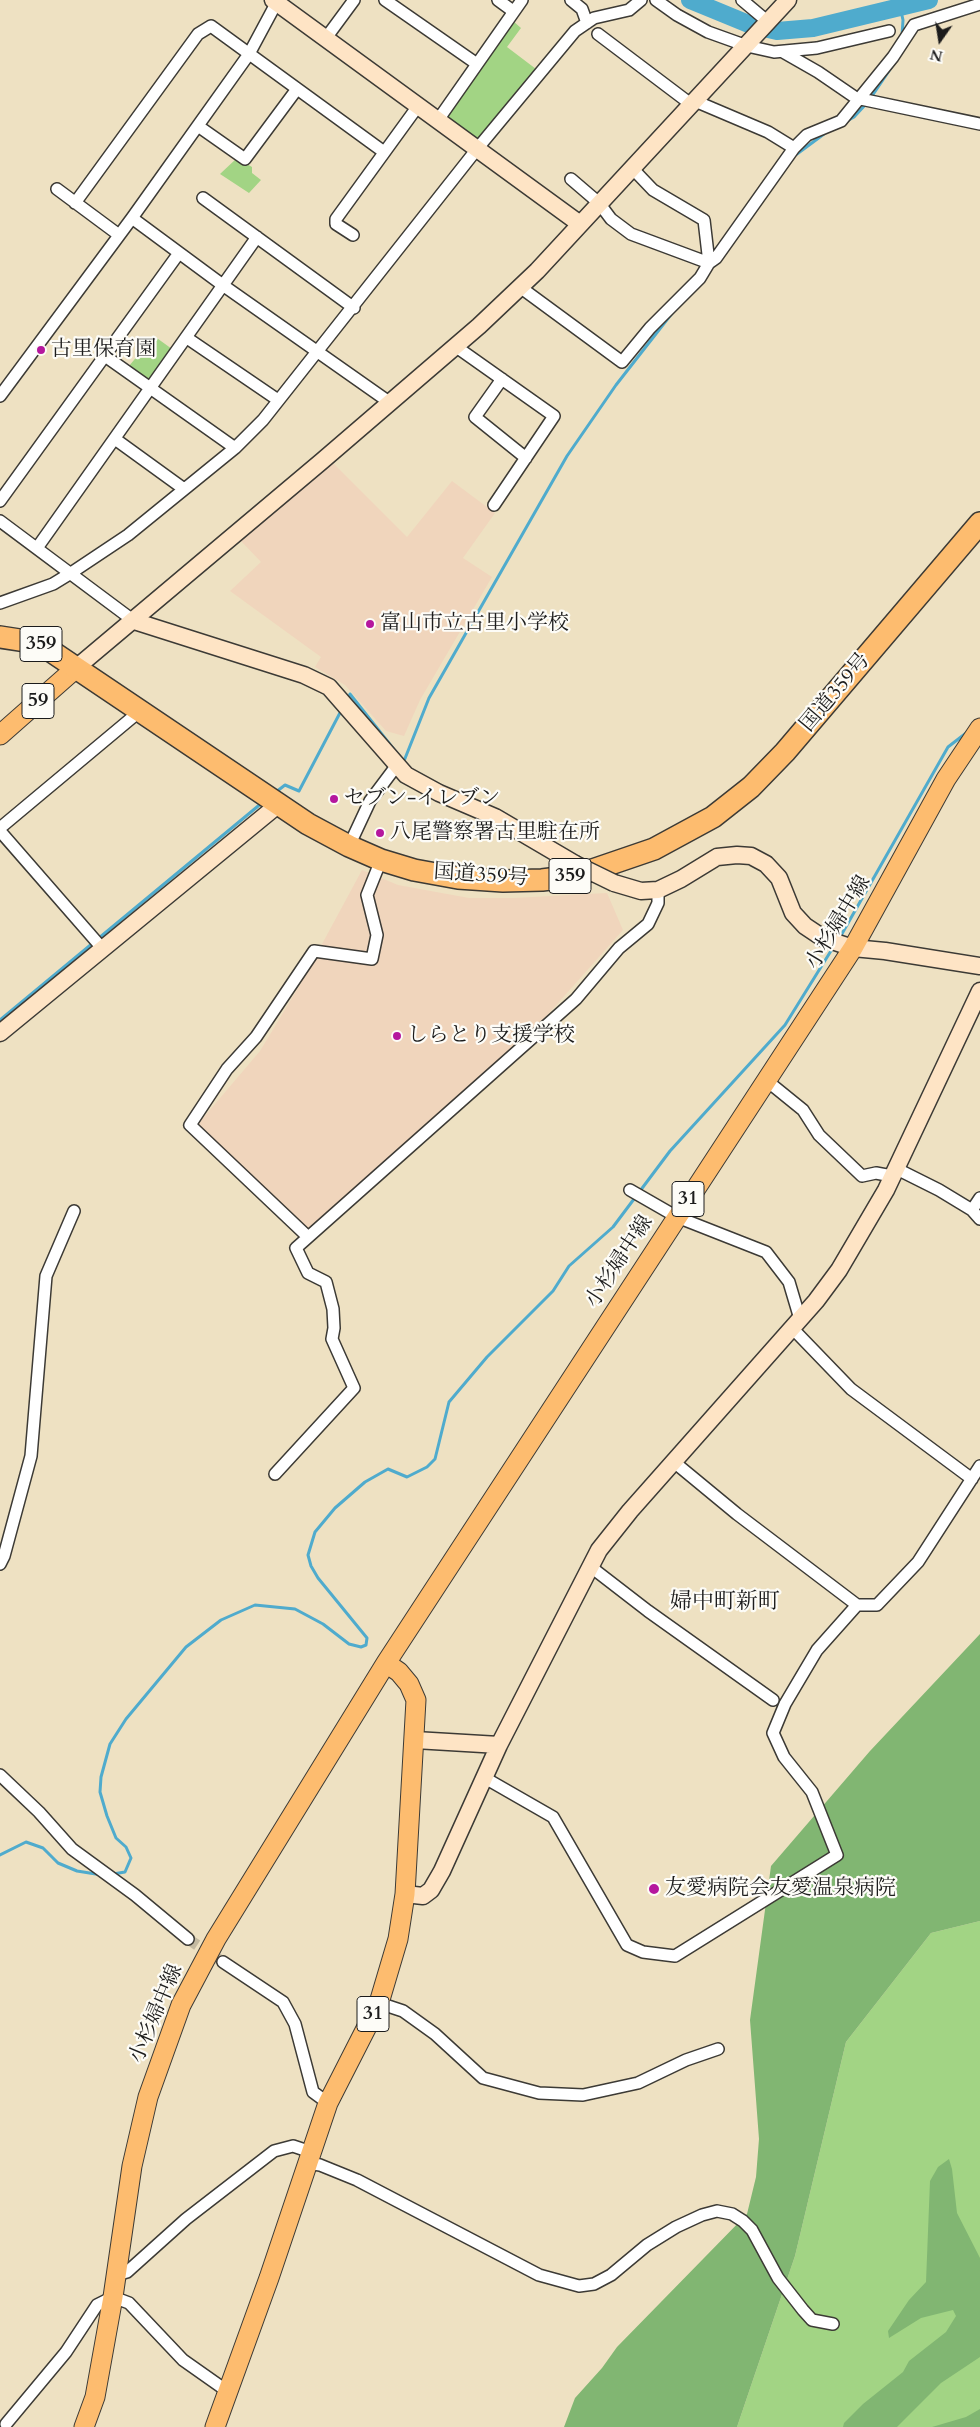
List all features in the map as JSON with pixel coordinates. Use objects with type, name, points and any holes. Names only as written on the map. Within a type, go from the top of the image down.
[{"type":"highway","name":"国道359号","points":[[0,637],[39,643],[308,824],[349,846],[381,860],[414,870],[458,878],[503,881],[542,880],[575,876],[654,848],[685,833],[713,816],[751,787],[785,752],[980,523]]},
{"type":"highway","name":"国道359号","points":[[0,651],[76,668]]},
{"type":"main road","name":"59","points":[[0,735],[76,668]]},
{"type":"main road","name":"小杉婦中線","points":[[84,2427],[95,2397],[113,2297],[132,2166],[148,2097],[181,2005],[216,1939],[386,1663],[853,948],[946,779],[980,728]]},
{"type":"main road","name":"31","points":[[214,2427],[269,2278],[328,2103],[380,2003],[398,1939],[405,1894],[416,1700],[409,1684],[399,1672],[386,1663]]},
{"type":"street","points":[[326,38],[354,0]]},
{"type":"street","points":[[385,0],[477,64]]},
{"type":"street","points":[[498,0],[513,11]]},
{"type":"street","points":[[438,120],[522,0]]},
{"type":"street","points":[[571,0],[582,9],[587,23]]},
{"type":"street","points":[[0,603],[53,584],[71,573],[128,535],[235,448],[278,400],[354,308],[477,149],[576,31],[594,18],[629,10],[641,0]]},
{"type":"street","points":[[656,0],[677,16],[708,32],[747,46],[774,52],[817,48],[889,31]]},
{"type":"street","points":[[742,0],[767,21]]},
{"type":"street","points":[[76,668],[134,621],[455,346],[520,287],[788,0]]},
{"type":"street","points":[[0,396],[120,235],[249,54],[276,1],[580,224]]},
{"type":"street","points":[[520,287],[622,362],[650,328],[700,278],[794,148],[807,135],[841,121],[860,100],[914,26],[980,4]]},
{"type":"street","points":[[75,203],[198,34],[211,26],[384,152]]},
{"type":"street","points":[[598,34],[693,103],[768,132],[794,148]]},
{"type":"street","points":[[782,52],[860,100],[980,124]]},
{"type":"street","points":[[198,126],[244,159],[297,89]]},
{"type":"street","points":[[353,235],[336,224],[336,219],[418,106]]},
{"type":"street","points":[[632,168],[653,190],[704,220],[709,263]]},
{"type":"street","points":[[571,179],[599,203],[611,219],[630,234],[709,263]]},
{"type":"street","points":[[57,189],[120,235]]},
{"type":"street","points":[[203,198],[354,308]]},
{"type":"street","points":[[132,218],[316,352],[389,402]]},
{"type":"street","points":[[36,548],[257,237]]},
{"type":"street","points":[[0,501],[179,253]]},
{"type":"street","points":[[187,338],[278,400]]},
{"type":"street","points":[[455,346],[554,416],[494,505]]},
{"type":"street","points":[[105,356],[235,448]]},
{"type":"street","points":[[502,379],[475,417],[526,458]]},
{"type":"street","points":[[115,438],[184,490]]},
{"type":"street","points":[[0,521],[134,621],[304,675],[329,687],[406,775],[439,793],[495,817],[575,864],[614,883],[641,891],[658,890],[681,879],[717,857],[751,856],[766,864],[779,878],[793,913],[805,926],[823,938],[853,948],[885,951],[980,966]]},
{"type":"street","points":[[102,948],[0,829],[140,711]]},
{"type":"street","points":[[349,846],[370,801],[397,765]]},
{"type":"street","points":[[0,1034],[279,804]]},
{"type":"street","points":[[307,1236],[190,1125],[227,1069],[256,1037],[314,951],[372,958],[377,935],[367,895],[381,860]]},
{"type":"street","points":[[275,1474],[354,1388],[332,1339],[334,1309],[326,1282],[308,1273],[296,1248],[307,1236],[576,999],[619,948],[648,924],[658,903],[658,890]]},
{"type":"street","points":[[405,1894],[422,1896],[431,1890],[442,1871],[499,1746],[600,1550],[630,1511],[798,1325],[839,1270],[894,1172],[980,991]]},
{"type":"street","points":[[766,1080],[803,1110],[819,1135],[862,1176],[894,1172],[939,1190],[972,1210],[980,1219]]},
{"type":"street","points":[[630,1190],[677,1217],[766,1252],[789,1282],[798,1325],[851,1389],[972,1479]]},
{"type":"street","points":[[972,1210],[980,1198]]},
{"type":"street","points":[[0,1564],[4,1556],[31,1456],[46,1276],[74,1211]]},
{"type":"street","points":[[674,1462],[737,1514],[857,1605],[877,1605],[918,1562],[980,1466]]},
{"type":"street","points":[[591,1567],[648,1611],[773,1700]]},
{"type":"street","points":[[486,1778],[553,1817],[627,1945],[643,1952],[674,1956],[837,1854],[812,1792],[784,1756],[773,1733],[785,1704],[816,1650],[857,1605]]},
{"type":"street","points":[[415,1740],[499,1746]]},
{"type":"street","points":[[0,1775],[39,1812],[72,1849],[118,1882],[188,1939]]},
{"type":"street","points":[[223,1962],[283,2002],[295,2024],[314,2092],[328,2103]]},
{"type":"street","points":[[380,2003],[403,2011],[435,2034],[483,2078],[539,2092],[583,2095],[628,2085],[686,2060],[718,2049]]},
{"type":"street","points":[[116,2275],[127,2272],[186,2219],[274,2151],[293,2146],[320,2165],[357,2180],[539,2275],[579,2286],[594,2284],[611,2275],[647,2245],[676,2227],[702,2215],[717,2212],[732,2214],[743,2220],[752,2230],[778,2278],[812,2320],[833,2324]]},
{"type":"street","points":[[5,2423],[66,2352],[97,2305],[113,2297],[129,2302],[183,2360],[227,2390]]},
{"type":"shaded area","name":"富山市立古里小学校","points":[[331,461],[407,537],[452,481],[495,513],[463,558],[492,577],[420,700],[404,736],[386,731],[345,685],[315,667],[321,657],[230,591],[261,562],[241,541]]},
{"type":"shaded area","name":"しらとり支援学校","points":[[362,870],[398,885],[469,898],[514,898],[607,893],[623,930],[542,1021],[308,1230],[198,1124],[260,1051],[301,983]]},
{"type":"green space","points":[[513,21],[521,28],[507,47],[536,69],[476,142],[444,119]]},
{"type":"green space","points":[[237,158],[252,167],[252,173],[261,180],[249,193],[220,174]]},
{"type":"green space","points":[[154,336],[172,349],[149,380],[129,366]]},
{"type":"green space","points":[[980,1634],[980,1921],[931,1933],[846,2042],[795,2256],[737,2427],[564,2427],[575,2398],[602,2368],[617,2347],[747,2214],[756,2177],[759,2139],[750,2020],[771,1866],[870,1751]]},
{"type":"green space","points":[[980,1921],[980,2427],[737,2427],[795,2256],[846,2042],[931,1933]]},
{"type":"green space","points":[[949,2159],[952,2169],[957,2213],[980,2258],[980,2357],[941,2383],[897,2427],[843,2427],[844,2423],[863,2404],[903,2372],[909,2361],[946,2332],[956,2316],[953,2310],[921,2318],[889,2338],[888,2331],[909,2300],[926,2282],[930,2181],[938,2167]]},
{"type":"green space","points":[[980,2409],[980,2427],[932,2427],[966,2417]]},
{"type":"waterway","points":[[690,0],[751,25],[777,31],[813,28],[929,0]]},
{"type":"waterway","points":[[900,7],[903,20],[902,36]]},
{"type":"waterway","points":[[870,99],[897,59]]},
{"type":"waterway","points":[[847,121],[854,117],[866,104]]},
{"type":"waterway","points":[[797,154],[824,134]]},
{"type":"waterway","points":[[402,759],[404,761],[429,698],[567,456],[616,385],[673,312]]},
{"type":"waterway","points":[[348,699],[350,694],[396,752]]},
{"type":"waterway","points":[[276,792],[285,785],[299,791],[342,709]]},
{"type":"waterway","points":[[839,939],[948,747],[970,730]]},
{"type":"waterway","points":[[0,1020],[263,802]]},
{"type":"waterway","points":[[113,1874],[125,1872],[131,1858],[126,1847],[116,1838],[107,1816],[100,1792],[101,1777],[110,1744],[126,1719],[186,1647],[221,1620],[255,1605],[295,1609],[323,1624],[349,1644],[361,1647],[366,1645],[367,1638],[318,1578],[311,1566],[308,1555],[315,1532],[335,1508],[365,1482],[388,1469],[407,1477],[427,1467],[435,1459],[449,1402],[487,1357],[553,1291],[569,1266],[613,1227],[670,1151],[785,1025],[834,946]]},
{"type":"waterway","points":[[0,1855],[26,1842],[43,1848],[58,1863],[77,1871],[102,1875]]},
{"type":"tunnel","points":[[188,1939],[223,1962]]},
{"type":"place","name":"古里保育園","points":[[41,350]]},
{"type":"place","name":"富山市立古里小学校","points":[[370,624]]},
{"type":"place","name":"セブン-イレブン","points":[[334,799]]},
{"type":"place","name":"八尾警察署古里駐在所","points":[[380,833]]},
{"type":"place","name":"しらとり支援学校","points":[[397,1036]]},
{"type":"place","name":"友愛病院会友愛温泉病院","points":[[654,1889]]},
{"type":"district","name":"婦中町新町","points":[[725,1603]]}]
